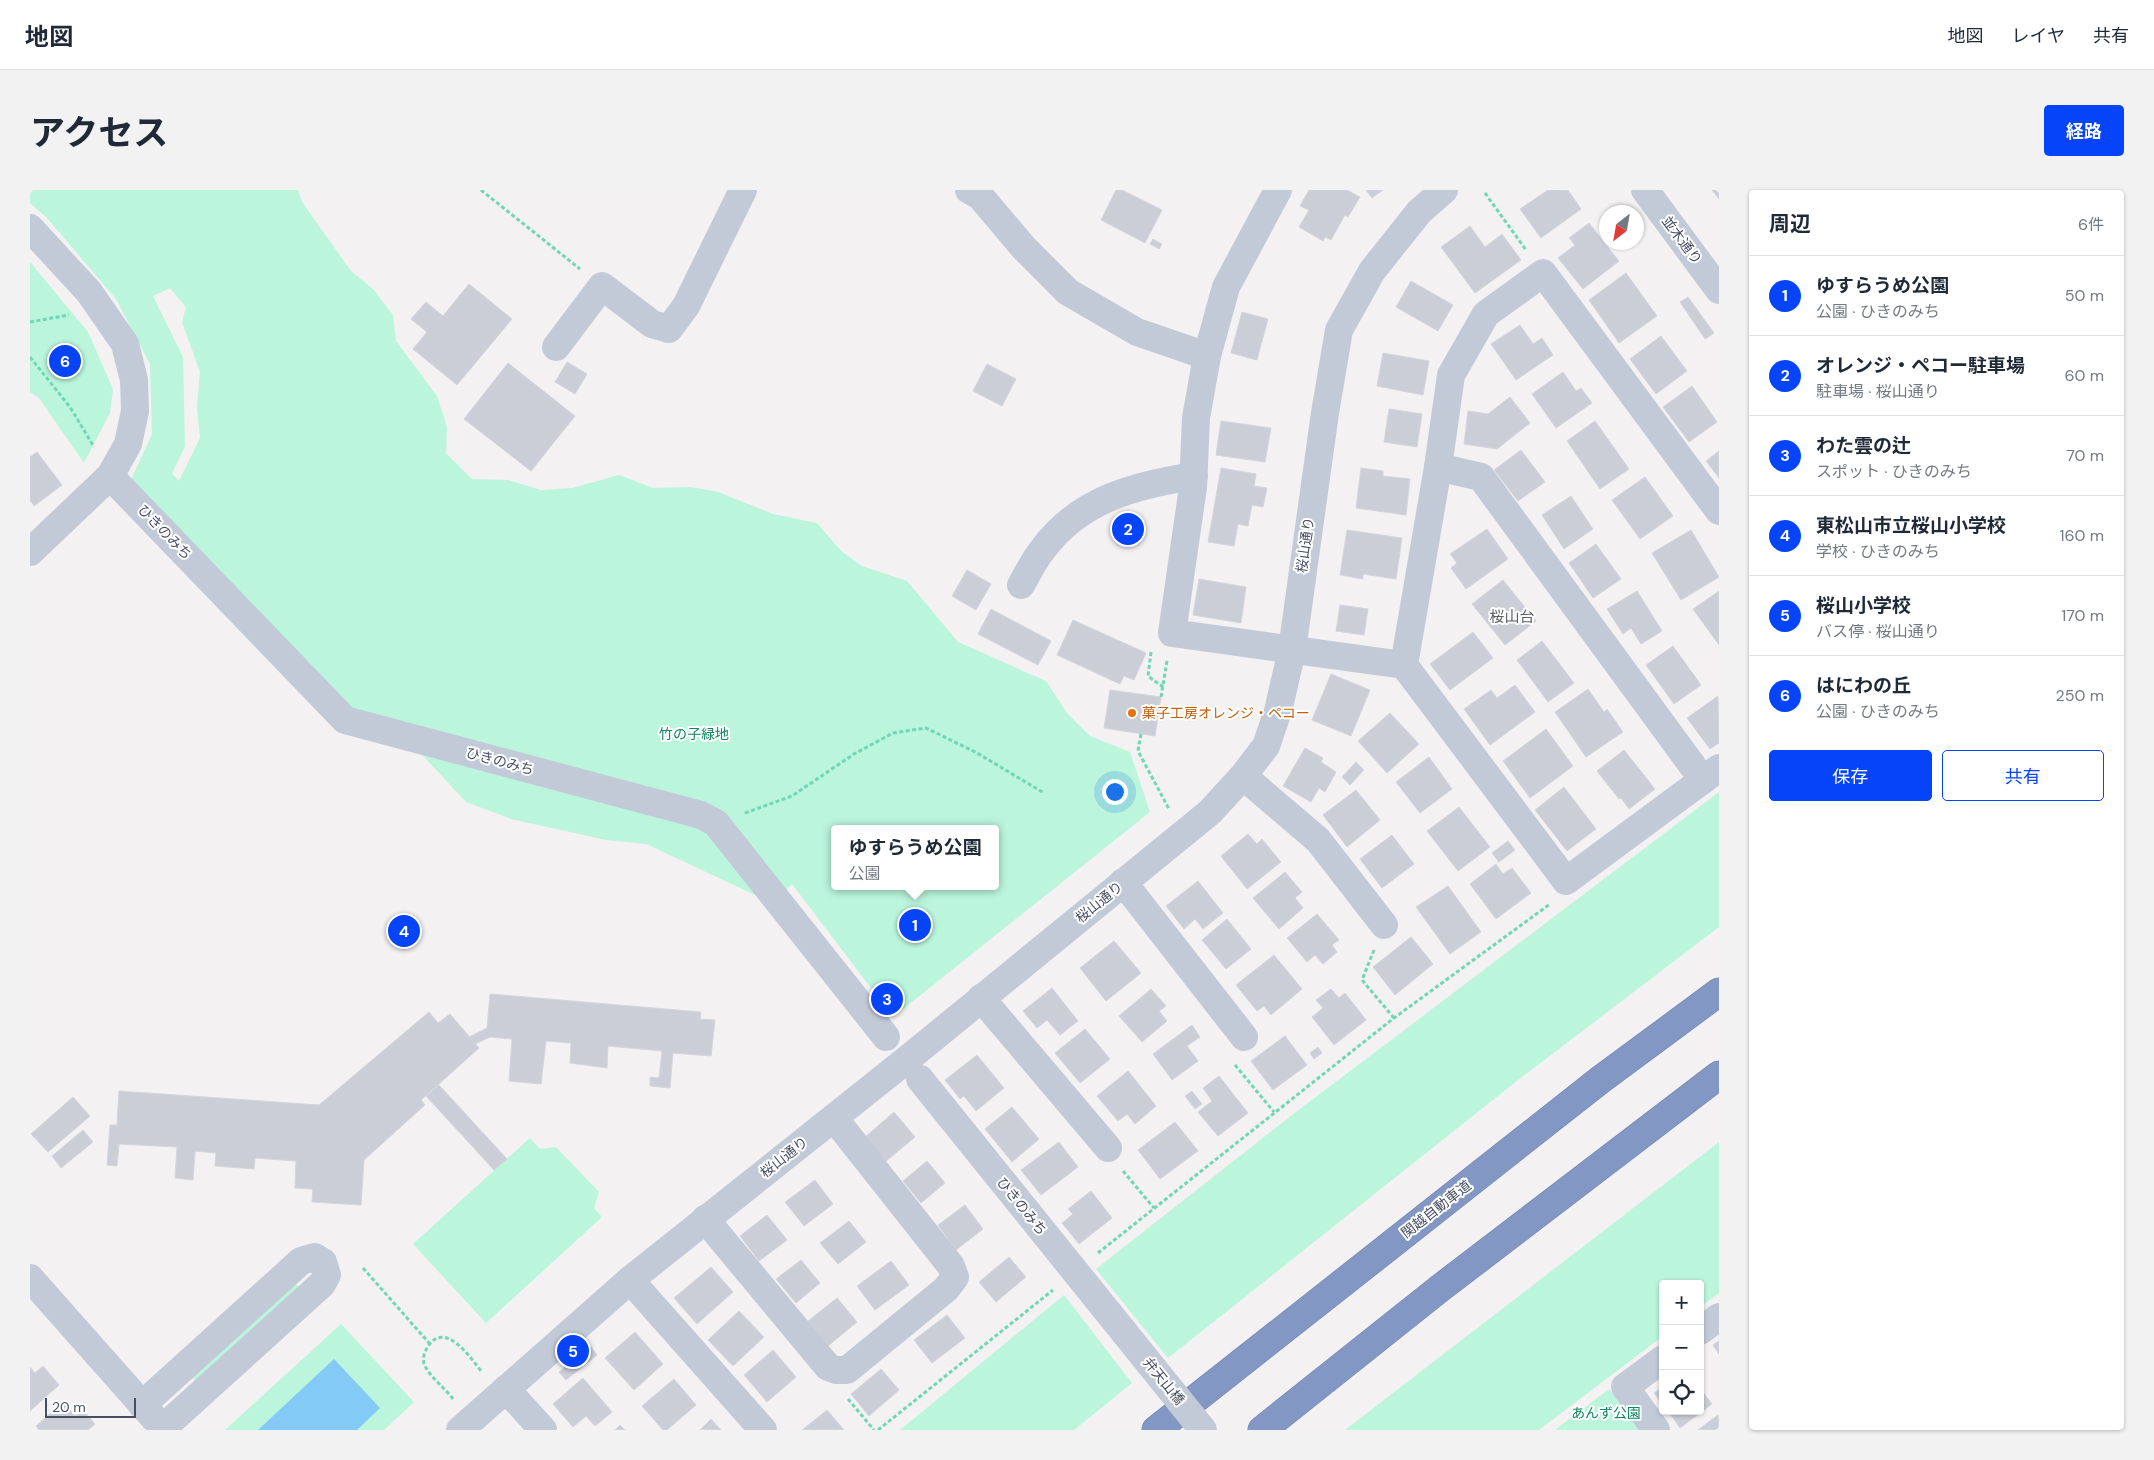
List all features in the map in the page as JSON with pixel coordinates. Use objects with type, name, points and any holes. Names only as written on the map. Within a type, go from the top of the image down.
[{"type":"highway","name":"関越自動車道","points":[[1156,1430],[1600,1080],[1719,992]]},
{"type":"highway","points":[[1262,1430],[1447,1283],[1719,1075]]},
{"type":"street","points":[[556,347],[602,286],[652,324],[669,328],[686,306],[744,190]]},
{"type":"street","points":[[969,190],[980,196],[1024,248],[1068,292],[1137,332],[1208,356]]},
{"type":"street","points":[[1278,190],[1226,287],[1208,356],[1196,418],[1194,476],[1172,633],[1404,665],[1566,881],[1711,774],[1481,477],[1438,467]]},
{"type":"street","name":"桜山通り","points":[[460,1430],[495,1382],[630,1280],[834,1118],[1210,812],[1243,776],[1266,746],[1278,710],[1292,650],[1322,432],[1339,330],[1372,271],[1419,212],[1444,190]]},
{"type":"street","name":"並木通り","points":[[1645,190],[1719,290]]},
{"type":"street","points":[[30,228],[89,292],[125,344],[134,380],[135,411],[128,444],[110,476],[32,547]]},
{"type":"street","points":[[1404,665],[1438,467],[1451,375],[1486,314],[1543,273],[1719,511]]},
{"type":"street","name":"ひきのみち","points":[[110,476],[345,720],[701,815],[716,823],[886,1037]]},
{"type":"street","points":[[1021,585],[1043,549],[1077,515],[1104,498],[1148,484],[1194,476]]},
{"type":"street","points":[[1243,776],[1318,840],[1384,925]]},
{"type":"street","points":[[1123,882],[1244,1036]]},
{"type":"street","points":[[981,998],[1108,1148]]},
{"type":"street","name":"ひきのみち","points":[[920,1079],[1124,1332]]},
{"type":"street","points":[[705,1219],[828,1367],[836,1370],[847,1370],[946,1289],[955,1277],[951,1266],[834,1118]]},
{"type":"street","points":[[30,1278],[142,1405],[164,1429],[322,1284],[327,1275],[320,1258],[310,1256],[301,1261],[142,1405]]},
{"type":"street","points":[[630,1280],[763,1430]]},
{"type":"street","points":[[1704,1328],[1719,1317]]},
{"type":"street","name":"弁天山橋","points":[[1124,1332],[1203,1430]]},
{"type":"street","points":[[1656,1430],[1625,1387],[1659,1362]]},
{"type":"street","points":[[495,1382],[543,1430]]},
{"type":"path","points":[[481,190],[602,286]]},
{"type":"path","points":[[1485,193],[1543,273]]},
{"type":"path","points":[[30,322],[73,314]]},
{"type":"path","points":[[30,357],[70,408],[110,476]]},
{"type":"path","points":[[1160,697],[1164,680]]},
{"type":"path","points":[[716,823],[792,796],[854,754],[893,734],[926,728],[977,753],[1044,793]]},
{"type":"path","points":[[1141,734],[1138,751],[1170,810]]},
{"type":"path","points":[[878,1430],[1394,1018],[1556,899],[1566,881]]},
{"type":"path","points":[[1384,925],[1362,980],[1394,1018]]},
{"type":"path","points":[[1244,1036],[1233,1063],[1274,1112]]},
{"type":"path","points":[[1108,1148],[1116,1162],[1154,1208]]},
{"type":"path","points":[[363,1268],[430,1344]]},
{"type":"path","points":[[455,1401],[425,1367],[424,1354],[430,1344],[438,1338],[447,1337],[456,1342],[495,1382]]},
{"type":"green space","name":"竹の子緑地","points":[[30,190],[298,190],[302,202],[351,271],[374,290],[393,315],[396,341],[437,396],[447,427],[446,453],[472,479],[508,480],[541,490],[572,488],[619,475],[653,488],[691,487],[718,492],[773,514],[817,523],[841,551],[862,566],[907,581],[958,642],[1046,681],[1067,713],[1090,736],[1130,752],[1150,812],[893,1017],[792,884],[786,890],[764,899],[646,844],[606,840],[511,819],[466,802],[415,747],[351,712],[131,480],[152,434],[150,364],[116,299],[47,218],[30,203]],"holes":[[[170,288],[186,307],[182,322],[200,372],[197,407],[200,438],[179,481],[172,474],[185,446],[183,357],[153,296]]]},
{"type":"green space","points":[[30,262],[88,332],[113,389],[110,413],[84,463],[39,398],[30,392]]},
{"type":"green space","points":[[1719,792],[1719,927],[1518,1080],[1168,1358],[1096,1269],[1292,1115]]},
{"type":"green space","points":[[530,1138],[540,1149],[556,1147],[599,1192],[594,1208],[602,1217],[486,1323],[413,1244]]},
{"type":"green space","points":[[1719,1142],[1719,1293],[1704,1304],[1704,1280],[1659,1280],[1659,1339],[1539,1430],[1345,1430]]},
{"type":"green space","points":[[294,1282],[300,1289],[197,1382],[190,1375]]},
{"type":"green space","points":[[1064,1295],[1132,1383],[1074,1430],[900,1430]]},
{"type":"green space","points":[[341,1324],[414,1402],[384,1430],[225,1430]]},
{"type":"green space","name":"あんず公園","points":[[1609,1389],[1639,1430],[1555,1430]]},
{"type":"water","points":[[334,1359],[380,1408],[357,1430],[258,1430]]},
{"type":"building","points":[[1116,190],[1122,190],[1162,210],[1145,243],[1101,220]]},
{"type":"building","points":[[1309,190],[1347,190],[1360,197],[1348,217],[1345,215],[1331,240],[1325,237],[1323,241],[1299,227],[1309,210],[1300,206]]},
{"type":"building","points":[[1366,190],[1383,190],[1372,198]]},
{"type":"building","points":[[1548,190],[1568,190],[1581,209],[1541,238],[1520,209]]},
{"type":"building","points":[[1712,190],[1719,190],[1719,199]]},
{"type":"building","points":[[1589,223],[1599,236],[1599,250],[1610,250],[1619,261],[1583,289],[1558,258],[1575,245],[1569,238]]},
{"type":"building","points":[[1470,226],[1485,247],[1502,234],[1521,260],[1475,293],[1441,247]]},
{"type":"building","points":[[1153,239],[1162,244],[1159,249],[1150,244]]},
{"type":"building","points":[[1626,273],[1657,316],[1619,343],[1589,300]]},
{"type":"building","points":[[1411,281],[1453,305],[1438,331],[1396,307]]},
{"type":"building","points":[[469,284],[512,319],[457,385],[413,349],[427,332],[411,319],[426,302],[443,316]]},
{"type":"building","points":[[1688,297],[1714,333],[1705,339],[1680,302]]},
{"type":"building","points":[[1242,312],[1268,319],[1257,360],[1231,353]]},
{"type":"building","points":[[1520,325],[1533,344],[1542,338],[1553,355],[1516,380],[1491,344]]},
{"type":"building","points":[[1661,336],[1687,371],[1656,394],[1630,359]]},
{"type":"building","points":[[1383,353],[1429,361],[1423,395],[1377,386]]},
{"type":"building","points":[[567,362],[587,374],[575,394],[555,382]]},
{"type":"building","points":[[508,363],[575,416],[531,471],[464,419]]},
{"type":"building","points":[[987,364],[1016,379],[1002,406],[973,391]]},
{"type":"building","points":[[1563,372],[1576,391],[1581,388],[1592,403],[1556,428],[1532,394]]},
{"type":"building","points":[[1692,386],[1717,422],[1689,442],[1663,407]]},
{"type":"building","points":[[1510,397],[1530,423],[1497,449],[1464,444],[1468,411],[1488,414]]},
{"type":"building","points":[[1389,409],[1422,414],[1417,447],[1384,442]]},
{"type":"building","points":[[1221,421],[1271,428],[1265,462],[1216,455]]},
{"type":"building","points":[[1595,421],[1629,469],[1600,489],[1567,441]]},
{"type":"building","points":[[1521,450],[1545,482],[1518,501],[1494,470]]},
{"type":"building","points":[[1719,451],[1719,478],[1706,461]]},
{"type":"building","points":[[37,452],[62,485],[34,506],[30,500],[30,457]]},
{"type":"building","points":[[1221,468],[1256,474],[1254,486],[1267,488],[1263,507],[1252,505],[1248,526],[1238,524],[1234,546],[1208,542]]},
{"type":"building","points":[[1361,468],[1383,471],[1383,476],[1410,479],[1406,515],[1356,508]]},
{"type":"building","points":[[1645,477],[1673,516],[1640,539],[1612,500]]},
{"type":"building","points":[[1571,496],[1593,529],[1564,549],[1542,515]]},
{"type":"building","points":[[1487,529],[1508,559],[1466,589],[1451,568],[1457,563],[1450,554]]},
{"type":"building","points":[[1347,530],[1402,538],[1396,579],[1363,574],[1363,579],[1340,575]]},
{"type":"building","points":[[1691,530],[1719,577],[1681,600],[1652,553]]},
{"type":"building","points":[[1596,544],[1621,579],[1593,598],[1569,563]]},
{"type":"building","points":[[967,570],[991,584],[976,610],[952,596]]},
{"type":"building","points":[[1199,579],[1246,587],[1241,623],[1193,615]]},
{"type":"building","points":[[1503,580],[1536,621],[1505,645],[1472,604]]},
{"type":"building","points":[[1637,591],[1662,631],[1641,644],[1631,628],[1623,634],[1607,609]]},
{"type":"building","points":[[1719,591],[1719,645],[1693,609]]},
{"type":"building","points":[[1340,605],[1368,609],[1364,635],[1336,631]]},
{"type":"building","points":[[991,609],[1051,641],[1038,665],[978,634]]},
{"type":"building","points":[[1073,620],[1146,653],[1134,680],[1124,676],[1120,684],[1057,655]]},
{"type":"building","points":[[1473,632],[1493,658],[1450,690],[1430,664]]},
{"type":"building","points":[[1542,641],[1574,683],[1548,702],[1517,660]]},
{"type":"building","points":[[1673,646],[1701,685],[1674,704],[1646,665]]},
{"type":"building","points":[[1331,674],[1370,690],[1351,736],[1312,720]]},
{"type":"building","points":[[1515,685],[1535,712],[1490,745],[1464,709],[1491,690],[1497,698]]},
{"type":"building","points":[[1588,689],[1604,712],[1607,709],[1623,732],[1586,757],[1555,712]]},
{"type":"building","name":"菓子工房オレンジ・ペコー","points":[[1110,690],[1161,697],[1155,736],[1104,728]]},
{"type":"building","points":[[1718,696],[1719,743],[1710,749],[1687,718]]},
{"type":"building","points":[[1390,713],[1419,744],[1387,773],[1358,741]]},
{"type":"building","points":[[1546,729],[1573,766],[1530,798],[1503,761]]},
{"type":"building","points":[[1305,748],[1323,758],[1321,762],[1336,772],[1325,792],[1319,788],[1311,802],[1283,786]]},
{"type":"building","points":[[1624,750],[1655,789],[1629,809],[1597,771]]},
{"type":"building","points":[[1429,757],[1452,789],[1420,813],[1396,782]]},
{"type":"building","points":[[1356,762],[1364,770],[1350,785],[1342,777]]},
{"type":"building","points":[[1564,787],[1596,829],[1567,851],[1535,810]]},
{"type":"building","points":[[1356,790],[1380,820],[1347,847],[1323,815]]},
{"type":"building","points":[[1459,807],[1490,847],[1458,871],[1427,831]]},
{"type":"building","points":[[1248,834],[1257,844],[1262,839],[1281,862],[1247,889],[1221,856]]},
{"type":"building","points":[[1392,835],[1414,864],[1382,888],[1360,859]]},
{"type":"building","points":[[1508,841],[1515,850],[1499,862],[1492,853]]},
{"type":"building","points":[[1496,864],[1503,874],[1512,868],[1531,893],[1496,919],[1470,884]]},
{"type":"building","points":[[1285,872],[1302,892],[1295,898],[1303,908],[1279,929],[1253,898]]},
{"type":"building","points":[[1198,881],[1223,913],[1203,929],[1195,919],[1184,929],[1166,906]]},
{"type":"building","points":[[1448,886],[1481,932],[1450,954],[1416,907]]},
{"type":"building","points":[[1317,914],[1339,940],[1332,945],[1337,952],[1323,964],[1315,955],[1307,962],[1287,938]]},
{"type":"building","points":[[1227,919],[1251,949],[1226,969],[1202,940]]},
{"type":"building","points":[[1411,937],[1433,964],[1395,995],[1373,967]]},
{"type":"building","points":[[1114,941],[1141,973],[1106,1001],[1080,968]]},
{"type":"building","points":[[1274,955],[1302,989],[1271,1015],[1264,1006],[1257,1011],[1236,985]]},
{"type":"building","points":[[1052,988],[1078,1021],[1060,1035],[1047,1020],[1037,1028],[1023,1011]]},
{"type":"building","points":[[1151,989],[1166,1006],[1159,1011],[1167,1021],[1142,1042],[1119,1016]]},
{"type":"building","points":[[1331,989],[1339,998],[1345,993],[1366,1020],[1334,1045],[1312,1017],[1323,1008],[1316,1000]]},
{"type":"building","points":[[490,994],[701,1012],[700,1019],[715,1020],[711,1056],[673,1053],[670,1088],[650,1086],[650,1077],[659,1078],[662,1051],[608,1046],[607,1068],[570,1063],[571,1043],[546,1041],[541,1084],[509,1081],[512,1039],[490,1037],[475,1044],[469,1037],[487,1028]]},
{"type":"building","points":[[429,1012],[438,1023],[450,1014],[479,1048],[421,1100],[425,1105],[364,1160],[361,1205],[312,1202],[313,1189],[295,1188],[296,1161],[255,1158],[254,1169],[215,1166],[216,1153],[195,1151],[193,1180],[175,1178],[177,1147],[119,1144],[117,1166],[107,1165],[110,1125],[117,1125],[119,1091],[319,1105]]},
{"type":"building","points":[[1192,1025],[1200,1037],[1187,1046],[1198,1061],[1172,1080],[1153,1054]]},
{"type":"building","points":[[1085,1029],[1110,1059],[1080,1083],[1055,1053]]},
{"type":"building","points":[[1285,1036],[1307,1065],[1273,1090],[1251,1061]]},
{"type":"building","points":[[1318,1047],[1322,1053],[1314,1059],[1310,1053]]},
{"type":"building","points":[[977,1055],[1004,1088],[976,1111],[964,1096],[960,1099],[945,1080]]},
{"type":"building","points":[[1128,1071],[1156,1106],[1135,1124],[1127,1114],[1118,1121],[1097,1096]]},
{"type":"building","points":[[1219,1076],[1248,1113],[1218,1136],[1198,1112],[1212,1101],[1203,1088]]},
{"type":"building","points":[[439,1085],[507,1159],[494,1170],[426,1096]]},
{"type":"building","points":[[1192,1091],[1202,1104],[1195,1109],[1185,1096]]},
{"type":"building","points":[[73,1097],[90,1116],[48,1152],[31,1134]]},
{"type":"building","points":[[1012,1107],[1039,1139],[1012,1162],[985,1129]]},
{"type":"building","points":[[894,1112],[915,1137],[885,1162],[865,1137]]},
{"type":"building","points":[[1175,1122],[1198,1151],[1160,1179],[1138,1150]]},
{"type":"building","points":[[83,1130],[93,1142],[61,1168],[52,1156]]},
{"type":"building","points":[[1059,1142],[1078,1167],[1041,1195],[1021,1170]]},
{"type":"building","points":[[927,1161],[945,1183],[921,1203],[903,1181]]},
{"type":"building","points":[[815,1180],[833,1204],[804,1226],[785,1202]]},
{"type":"building","points":[[1091,1191],[1112,1218],[1079,1244],[1062,1223],[1073,1214],[1068,1209]]},
{"type":"building","points":[[965,1205],[983,1229],[956,1250],[938,1225]]},
{"type":"building","points":[[767,1215],[787,1240],[759,1261],[740,1236]]},
{"type":"building","points":[[849,1221],[866,1242],[838,1264],[820,1243]]},
{"type":"building","points":[[1009,1257],[1026,1277],[996,1302],[979,1282]]},
{"type":"building","points":[[801,1260],[820,1283],[796,1303],[776,1279]]},
{"type":"building","points":[[891,1261],[909,1285],[875,1310],[857,1286]]},
{"type":"building","points":[[711,1267],[733,1292],[697,1324],[674,1298]]},
{"type":"building","points":[[837,1298],[857,1322],[828,1346],[808,1321]]},
{"type":"building","points":[[739,1311],[764,1337],[733,1366],[708,1340]]},
{"type":"building","points":[[947,1315],[965,1338],[932,1363],[914,1340]]},
{"type":"building","points":[[635,1332],[663,1364],[634,1390],[605,1358]]},
{"type":"building","points":[[1719,1341],[1719,1354],[1713,1345]]},
{"type":"building","points":[[591,1347],[597,1355],[566,1380],[559,1372]]},
{"type":"building","points":[[773,1350],[796,1377],[767,1402],[744,1375]]},
{"type":"building","points":[[43,1366],[59,1385],[30,1411],[30,1367],[35,1373]]},
{"type":"building","points":[[881,1369],[899,1390],[869,1416],[851,1394]]},
{"type":"building","points":[[583,1378],[612,1412],[595,1426],[586,1416],[573,1427],[553,1404]]},
{"type":"building","points":[[674,1379],[696,1405],[667,1430],[663,1430],[642,1406]]},
{"type":"building","points":[[1659,1390],[1659,1400],[1654,1393]]},
{"type":"building","points":[[1704,1393],[1712,1404],[1704,1410]]},
{"type":"building","points":[[63,1402],[75,1416],[83,1410],[95,1424],[88,1430],[39,1430],[36,1426]]},
{"type":"building","points":[[827,1410],[844,1430],[802,1430]]},
{"type":"building","points":[[1671,1415],[1697,1415],[1680,1428]]},
{"type":"building","points":[[1718,1415],[1719,1430],[1698,1430]]},
{"type":"building","points":[[711,1419],[721,1430],[700,1430]]},
{"type":"building","points":[[620,1425],[625,1430],[615,1430]]},
{"type":"place","name":"はにわの丘","points":[[65,361]]},
{"type":"place","name":"オレンジ・ペコー駐車場","points":[[1128,529]]},
{"type":"place","name":"菓子工房オレンジ・ペコー","points":[[1132,713]]},
{"type":"place","name":"ゆすらうめ公園","points":[[915,925]]},
{"type":"place","name":"東松山市立桜山小学校","points":[[404,931]]},
{"type":"place","name":"わた雲の辻","points":[[887,999]]},
{"type":"place","name":"桜山小学校","points":[[573,1351]]},
{"type":"district","name":"桜山台","points":[[1512,617]]}]
